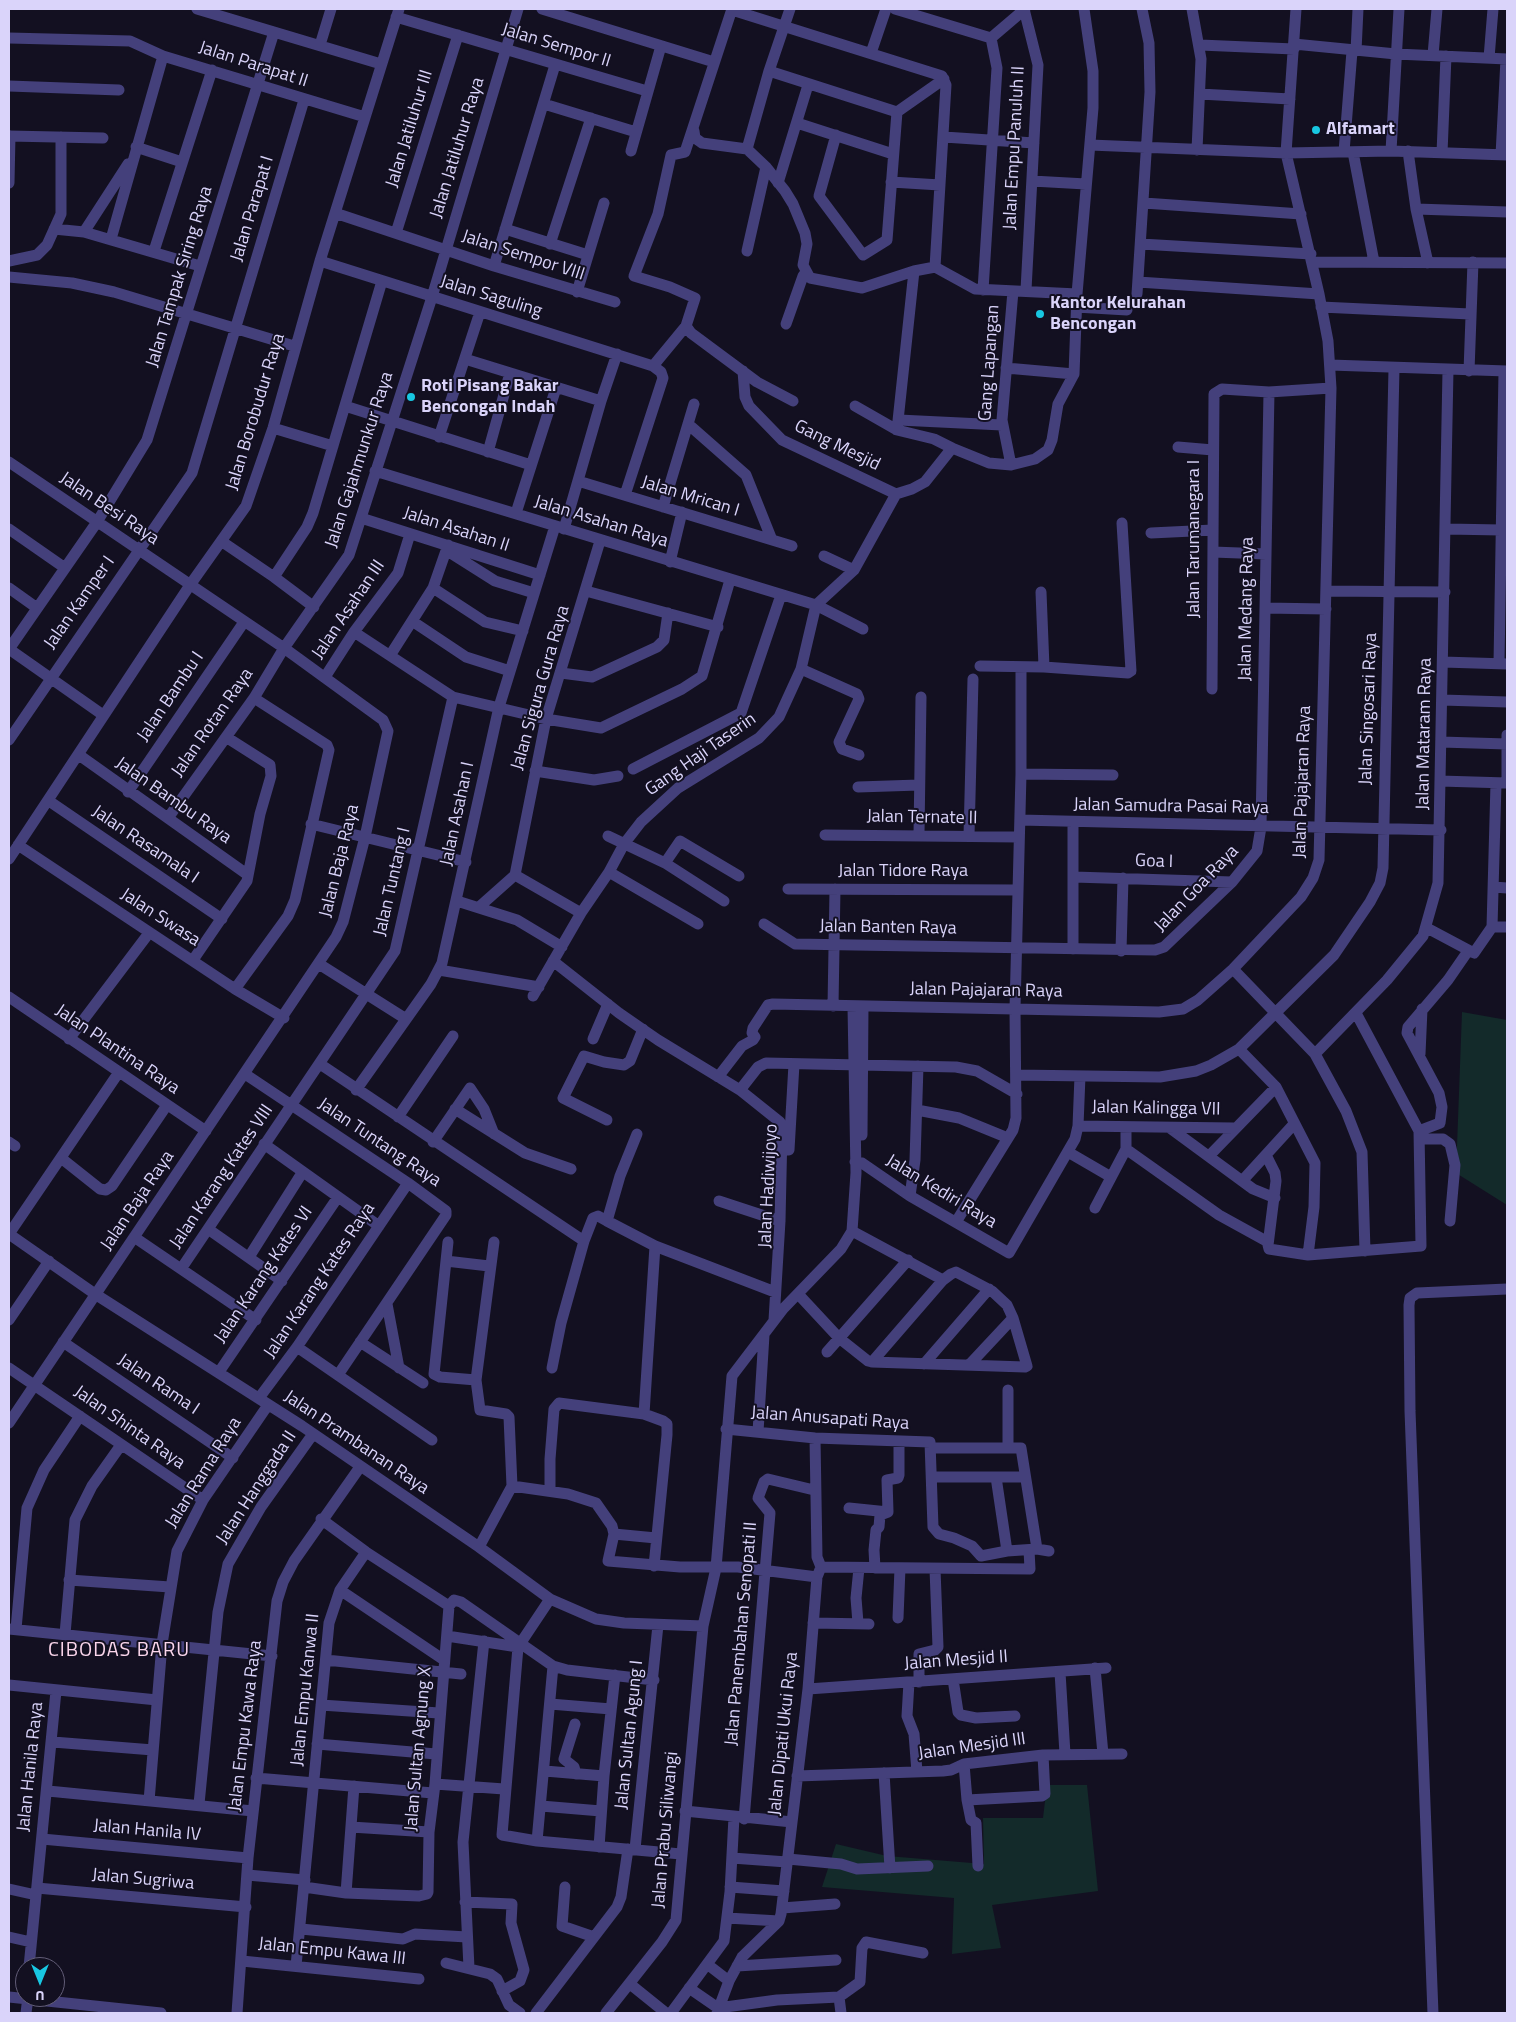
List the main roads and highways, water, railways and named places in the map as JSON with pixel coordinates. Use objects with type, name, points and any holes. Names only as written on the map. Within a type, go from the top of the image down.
[{"type":"place","name":"Alfamart","points":[[1316,130]]},
{"type":"place","name":"Kantor Kelurahan Bencongan","points":[[1040,314]]},
{"type":"place","name":"Roti Pisang Bakar Bencongan Indah","points":[[411,397]]},
{"type":"district","name":"CIBODAS BARU","points":[[119,1651]]}]
